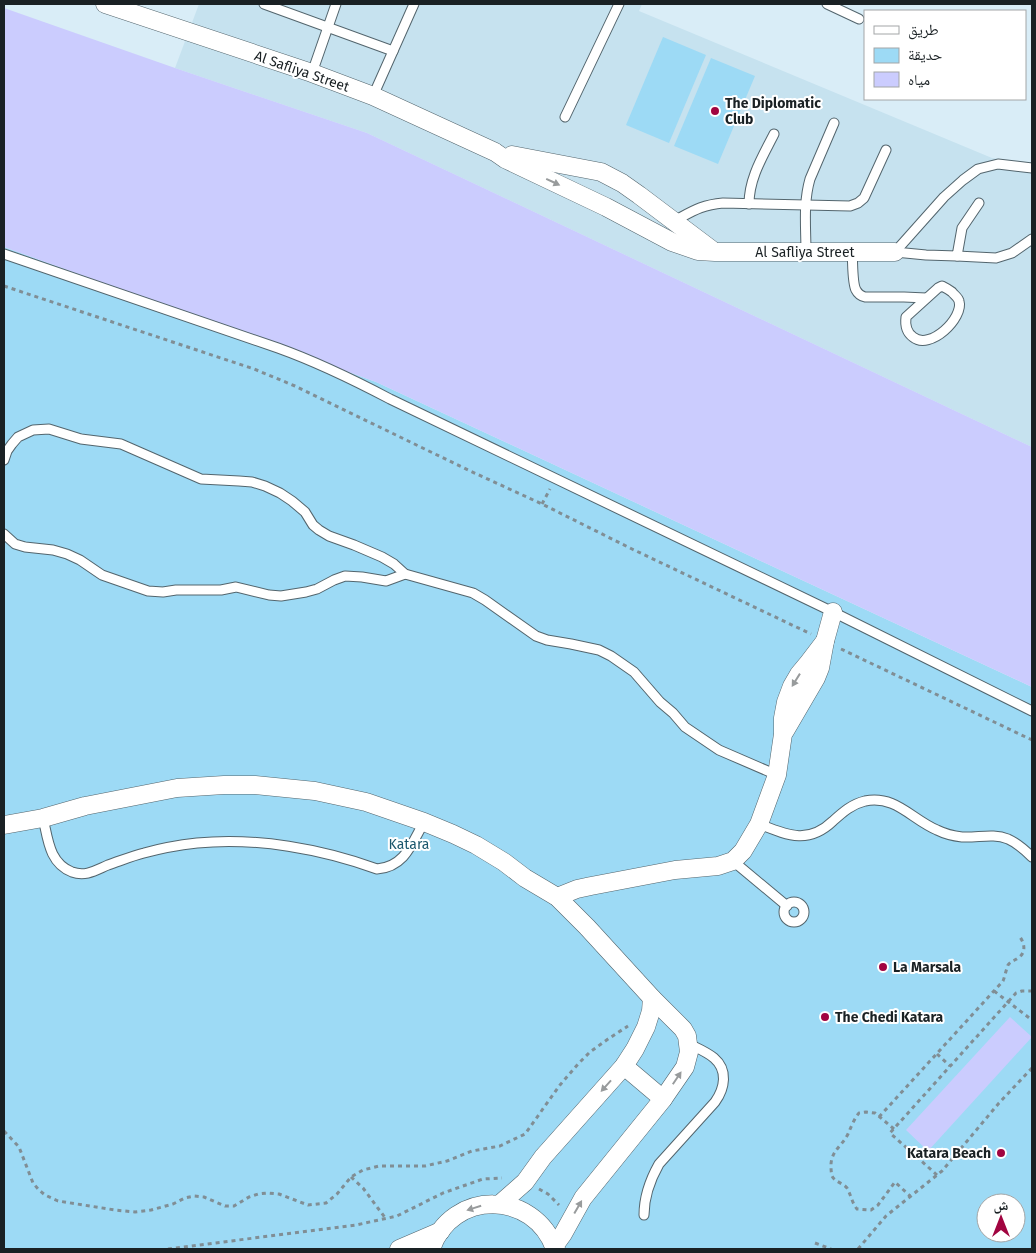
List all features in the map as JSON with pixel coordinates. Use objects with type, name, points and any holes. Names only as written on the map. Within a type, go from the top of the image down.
[{"type":"street","name":"Al Safliya Street","points":[[105,4],[312,73],[373,96],[495,152],[505,159],[606,207],[672,242],[698,251],[895,252]]},
{"type":"street","name":"Al Safliya Street","points":[[495,152],[601,172],[622,183],[714,252]]},
{"type":"street","points":[[606,207],[613,204],[618,198],[622,183]]},
{"type":"street","points":[[557,897],[577,889],[605,883],[675,870],[718,866],[733,861],[743,851],[759,824],[777,775],[783,734],[783,718],[792,686],[825,641],[833,612]]},
{"type":"street","points":[[4,825],[43,818],[85,806],[177,788],[255,785],[315,791],[366,802],[424,822],[476,845],[557,897],[587,927],[652,1004],[683,1029],[687,1036],[689,1052],[685,1067],[663,1099],[583,1198],[563,1234],[555,1244],[556,1249]]},
{"type":"street","points":[[500,1204],[525,1182],[543,1157],[624,1066],[646,1027],[652,1004]]},
{"type":"street","points":[[624,1066],[663,1099]]},
{"type":"street","points":[[431,1249],[436,1238],[452,1218],[467,1210],[483,1205],[500,1204],[522,1210],[534,1218],[544,1229],[556,1249]]},
{"type":"street","points":[[399,1249],[441,1231]]},
{"type":"lane","points":[[264,4],[393,51]]},
{"type":"lane","points":[[312,73],[336,4]]},
{"type":"lane","points":[[373,96],[414,4]]},
{"type":"lane","points":[[565,117],[619,4]]},
{"type":"lane","points":[[827,4],[860,19]]},
{"type":"lane","points":[[806,252],[805,204],[807,189],[834,123]]},
{"type":"lane","points":[[749,204],[752,179],[774,134]]},
{"type":"lane","points":[[674,221],[709,204],[850,206],[864,198],[886,150]]},
{"type":"lane","points":[[895,252],[944,197],[978,169],[998,164],[1032,168]]},
{"type":"lane","points":[[957,256],[962,228],[979,203]]},
{"type":"lane","points":[[895,252],[996,258],[1012,253],[1032,239]]},
{"type":"lane","points":[[852,252],[854,286],[865,298],[926,298],[942,286],[947,288],[957,298],[960,302],[959,313],[940,334],[926,342],[916,340],[908,334],[905,323],[906,317],[926,298]]},
{"type":"lane","points":[[4,254],[308,358],[833,612],[1032,711]]},
{"type":"lane","points":[[4,460],[7,451],[18,438],[33,430],[41,429],[56,431],[81,440],[121,444],[201,479],[252,482],[280,493],[305,512],[313,525],[319,530],[329,536],[382,557],[394,564],[405,574],[473,593],[536,636],[598,650],[611,656],[634,672],[685,727],[719,750],[777,775]]},
{"type":"lane","points":[[4,534],[15,544],[66,554],[80,560],[102,575],[148,591],[236,588],[281,596],[316,590],[345,576],[386,581],[405,574]]},
{"type":"lane","points":[[759,824],[783,834],[807,835],[823,829],[844,810],[854,804],[865,801],[887,801],[938,831],[961,837],[986,836],[1009,839],[1032,857]]},
{"type":"lane","points":[[43,818],[49,848],[53,856],[65,868],[80,874],[92,873],[144,853],[169,847],[198,843],[228,842],[258,843],[287,847],[326,854],[377,869],[385,868],[392,866],[404,857],[424,822]]},
{"type":"lane","points":[[733,861],[787,906]]},
{"type":"lane","points":[[644,1215],[645,1197],[653,1174],[659,1164],[715,1102],[724,1084],[720,1065],[713,1057],[689,1044]]},
{"type":"path","points":[[4,286],[254,369],[295,386],[1032,740]]},
{"type":"path","points":[[879,1117],[1002,981],[1010,963],[1020,958],[1024,943],[1020,937]]},
{"type":"path","points":[[994,991],[1032,1020]]},
{"type":"path","points":[[938,1175],[890,1133],[1016,993],[1032,991]]},
{"type":"path","points":[[4,1131],[19,1147],[33,1183],[45,1195],[58,1201],[135,1212],[151,1210],[194,1196],[204,1197],[225,1206],[234,1206],[249,1197],[268,1193],[279,1194],[308,1205],[326,1203],[337,1194],[351,1177],[363,1170],[379,1166],[425,1166],[447,1161],[472,1151],[500,1146],[525,1134],[560,1085],[578,1064],[590,1052],[652,1004]]},
{"type":"path","points":[[937,1054],[950,1066]]},
{"type":"path","points":[[858,1249],[886,1216],[942,1171],[999,1103],[1032,1068]]},
{"type":"path","points":[[894,1129],[875,1113],[859,1113],[848,1135],[834,1152],[832,1157],[832,1175],[846,1186],[857,1209],[871,1210],[878,1205],[895,1182],[910,1196]]},
{"type":"path","points":[[351,1177],[363,1188],[386,1218]]},
{"type":"path","points":[[168,1249],[356,1225],[397,1216],[444,1193],[483,1179],[503,1178],[525,1182],[548,1194],[571,1218]]},
{"type":"path","points":[[815,1243],[831,1249]]},
{"type":"shaded area","name":"The Diplomatic Club","points":[[199,4],[642,4],[639,11],[992,158],[1032,164],[1032,447],[367,133],[175,68]]},
{"type":"green space","points":[[663,37],[706,55],[669,143],[626,125]]},
{"type":"green space","name":"The Diplomatic Club","points":[[711,58],[755,76],[718,164],[674,146]]},
{"type":"green space","name":"Katara","points":[[4,247],[376,382],[1032,687],[1032,1249],[4,1249]]},
{"type":"water","points":[[4,8],[367,133],[1032,447],[1032,687],[376,382],[4,247]]},
{"type":"water","points":[[1010,1017],[1032,1037],[928,1151],[906,1130]]},
{"type":"place","name":"The Diplomatic Club","points":[[715,111]]},
{"type":"place","name":"La Marsala","points":[[883,967]]},
{"type":"place","name":"The Chedi Katara","points":[[825,1017]]},
{"type":"place","name":"Katara Beach","points":[[1001,1153]]}]
